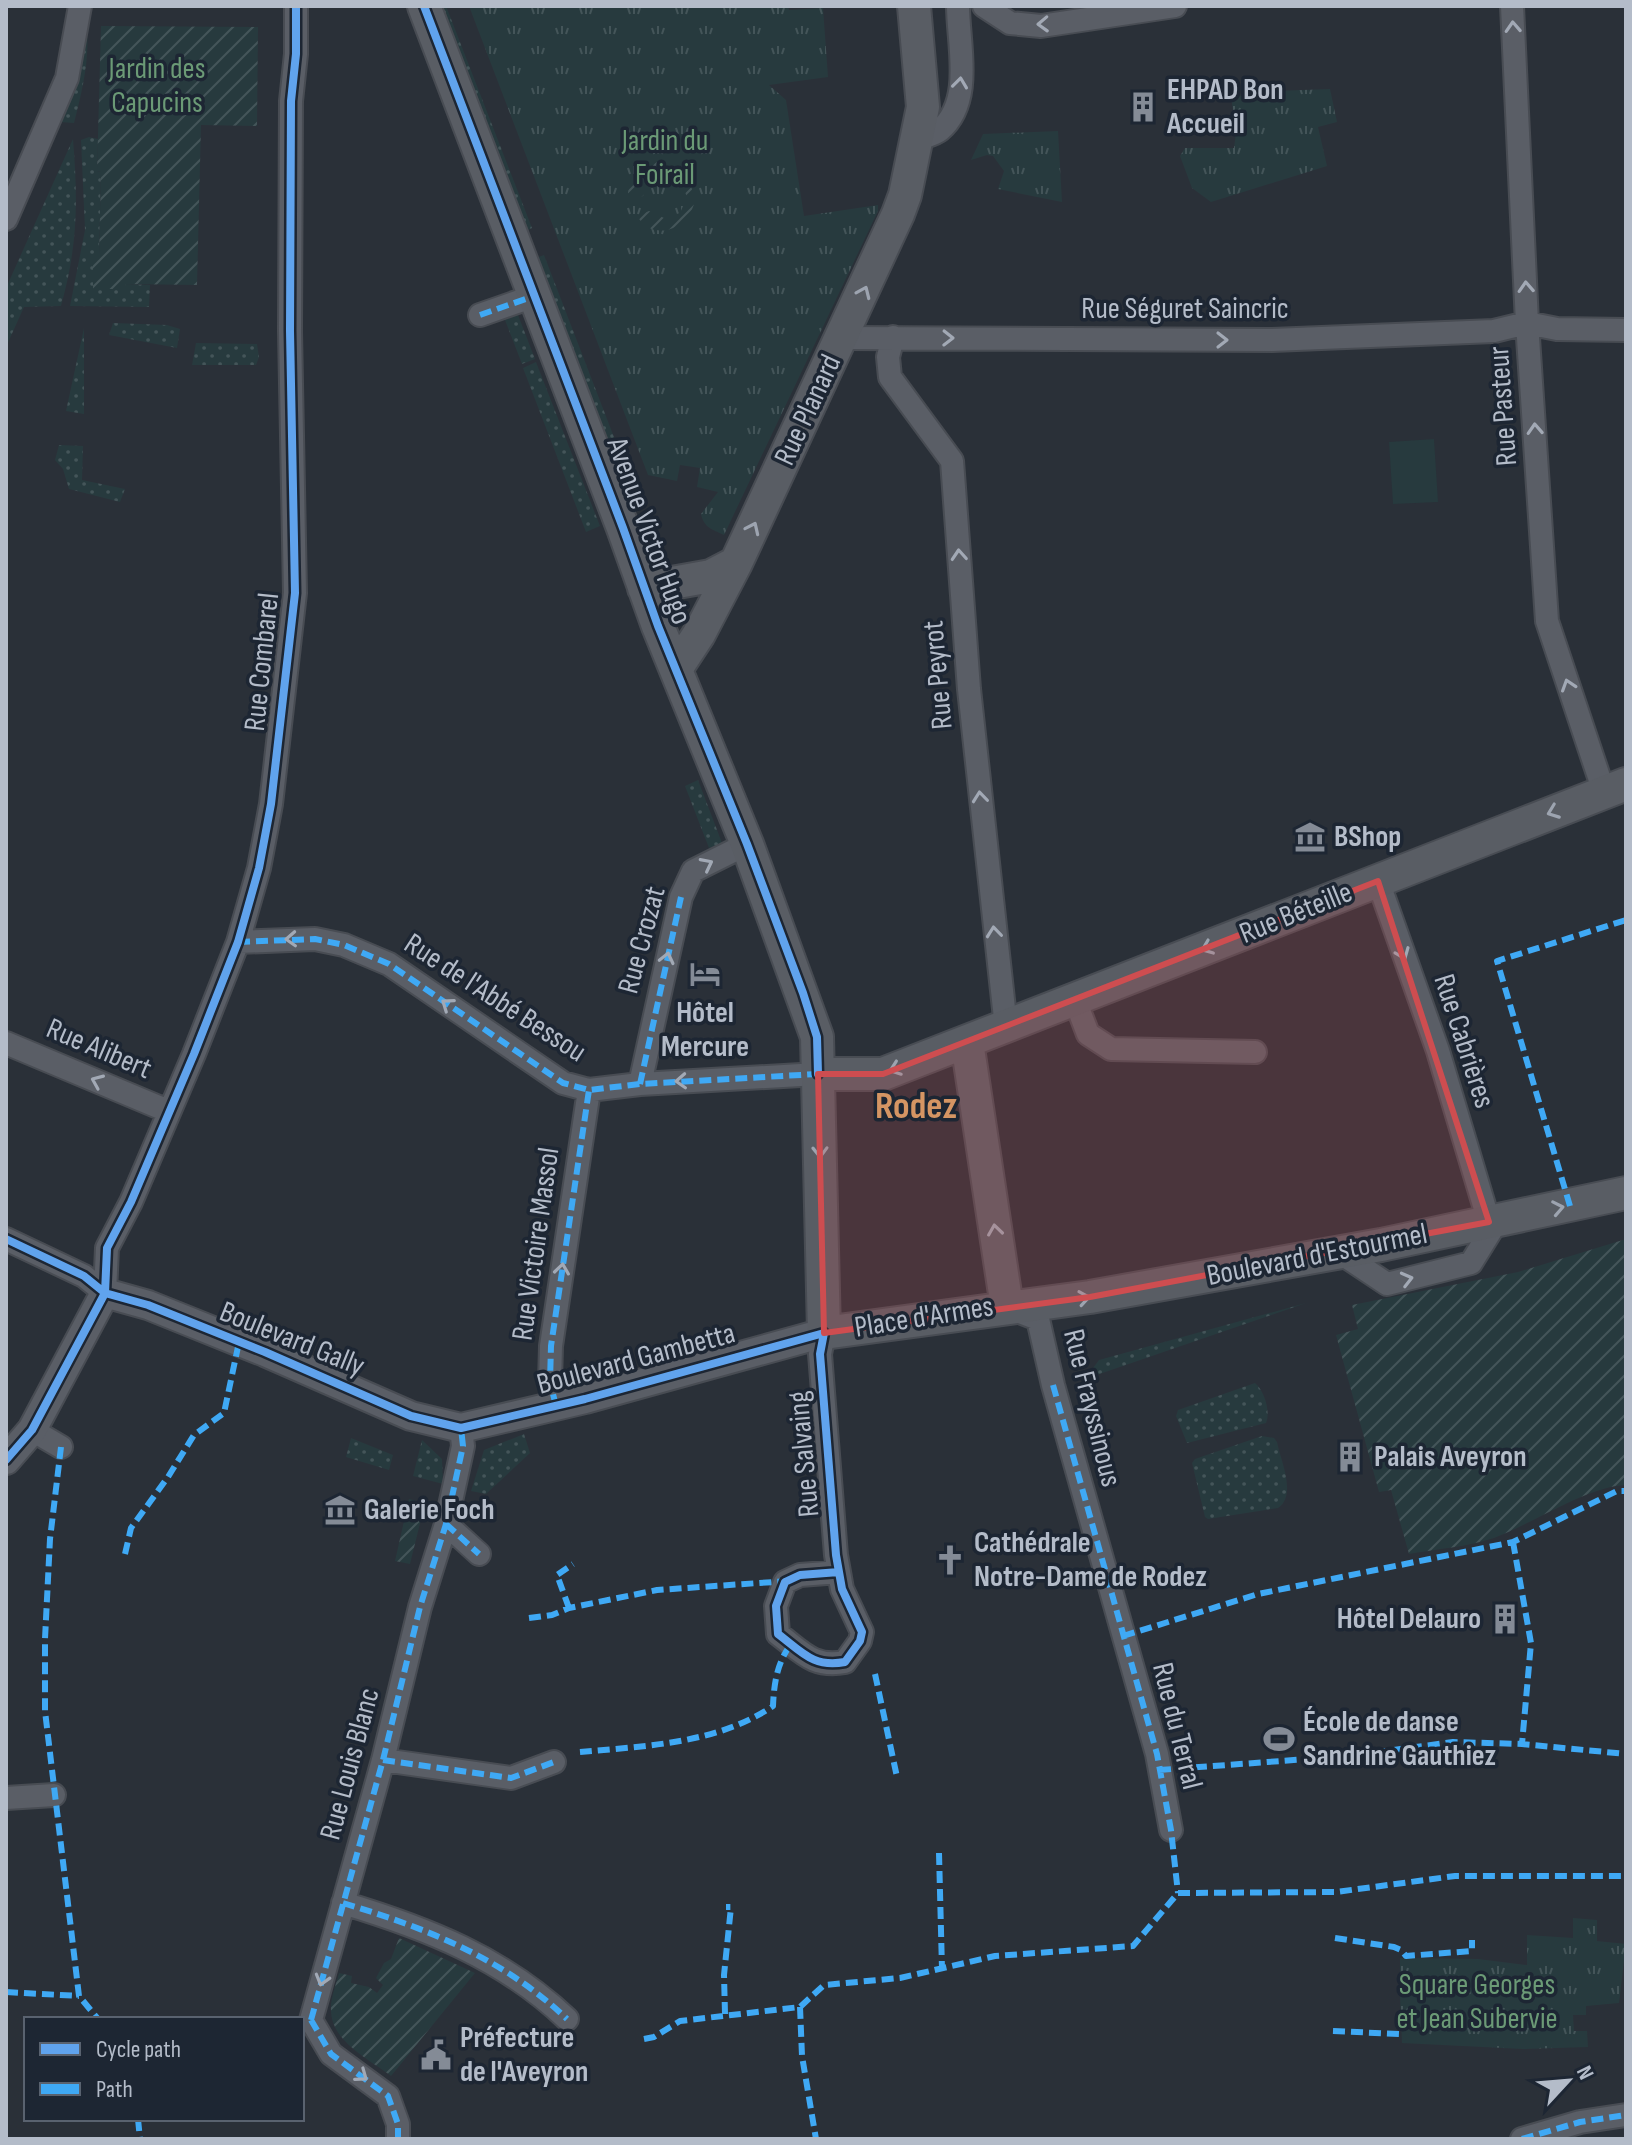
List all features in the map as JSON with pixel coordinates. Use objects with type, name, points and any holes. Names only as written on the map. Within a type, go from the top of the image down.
[{"type":"main road","name":"Avenue Victor Hugo","points":[[424,6],[644,588],[747,844],[817,1037],[818,1074]]},
{"type":"main road","name":"Rue Planard","points":[[676,669],[699,634],[736,563],[842,338],[905,195],[923,107],[914,6]]},
{"type":"main road","name":"Avenue Victor Hugo","points":[[644,588],[711,576],[736,563]]},
{"type":"main road","name":"Rue Béteille","points":[[967,1042],[1615,788]]},
{"type":"main road","points":[[818,1074],[883,1074],[967,1042]]},
{"type":"main road","name":"Place d'Armes","points":[[818,1074],[824,1333],[1007,1307],[967,1042]]},
{"type":"main road","name":"Boulevard d'Estourmel","points":[[1007,1307],[1090,1297],[1339,1252],[1626,1193]]},
{"type":"street","points":[[6,219],[67,78],[80,6]]},
{"type":"street","name":"Rue Combarel","points":[[105,1293],[107,1248],[131,1202],[238,942],[259,868],[271,804],[295,593],[290,302],[291,101],[296,54],[296,6]]},
{"type":"street","points":[[916,140],[940,130],[953,111],[963,83],[958,6]]},
{"type":"street","points":[[984,6],[1010,23],[1041,26],[1175,6]]},
{"type":"street","name":"Rue Pasteur","points":[[1512,6],[1527,323],[1547,621],[1615,788]]},
{"type":"street","points":[[480,315],[534,296]]},
{"type":"street","name":"Rue Séguret Saincric","points":[[842,338],[1272,340],[1494,331],[1527,323],[1587,331],[1626,330]]},
{"type":"street","name":"Rue Peyrot","points":[[893,337],[888,357],[890,377],[952,461],[969,689],[1006,1027]]},
{"type":"street","name":"Rue Crozat","points":[[640,1084],[681,897],[693,871],[747,844]]},
{"type":"street","name":"Rue Cabrières","points":[[1378,881],[1493,1221]]},
{"type":"street","name":"Rue de l'Abbé Bessou","points":[[238,942],[301,938],[344,945],[389,964],[563,1083],[589,1090],[640,1084],[818,1074]]},
{"type":"street","points":[[1075,1000],[1088,1034],[1111,1049],[1255,1052]]},
{"type":"street","name":"Rue Alibert","points":[[6,1043],[168,1111]]},
{"type":"street","name":"Rue Victoire Massol","points":[[556,1406],[550,1382],[551,1346],[589,1090]]},
{"type":"street","points":[[6,1239],[84,1276],[105,1293],[32,1430],[6,1460]]},
{"type":"street","name":"Boulevard Gally","points":[[105,1293],[148,1305],[265,1352],[411,1416],[461,1428]]},
{"type":"street","name":"Rue Frayssinous","points":[[1007,1307],[1038,1319],[1053,1385],[1123,1636]]},
{"type":"street","name":"Boulevard Gambetta","points":[[461,1428],[556,1406],[824,1333]]},
{"type":"street","name":"Rue Salvaing","points":[[824,1333],[820,1354],[839,1572]]},
{"type":"street","name":"Rue Louis Blanc","points":[[398,2139],[398,2124],[388,2096],[331,2054],[311,2020],[383,1760],[420,1607],[446,1524],[463,1446],[461,1428]]},
{"type":"street","points":[[32,1430],[61,1447]]},
{"type":"street","points":[[446,1524],[479,1554]]},
{"type":"street","points":[[839,1572],[846,1601],[862,1632],[860,1641],[845,1662],[829,1665],[814,1662],[778,1634],[776,1606],[785,1582],[800,1575],[839,1572]]},
{"type":"street","name":"Rue du Terral","points":[[1123,1636],[1157,1754],[1171,1830]]},
{"type":"street","points":[[383,1760],[511,1778],[554,1762]]},
{"type":"street","points":[[6,1798],[54,1795]]},
{"type":"street","points":[[343,1903],[407,1924],[486,1958],[567,2019]]},
{"type":"street","points":[[1522,2139],[1580,2122],[1626,2115]]},
{"type":"highlighted area","points":[[1378,881],[1489,1222],[1090,1297],[824,1333],[818,1074],[883,1074]]},
{"type":"green space","points":[[439,6],[446,6],[532,228],[526,231]]},
{"type":"green space","name":"Jardin du Foirail","points":[[469,6],[823,8],[828,77],[769,85],[786,100],[804,216],[878,205],[878,211],[724,535],[709,528],[702,519],[701,514],[718,492],[697,487],[700,468],[680,465],[677,481],[648,475]]},
{"type":"green space","points":[[86,23],[87,61],[74,123],[60,122]]},
{"type":"green space","name":"Jardin des Capucins","points":[[101,26],[258,27],[257,126],[201,125],[197,285],[126,284],[125,289],[93,289],[93,258],[99,257],[101,172],[97,171]]},
{"type":"green space","points":[[1330,89],[1337,122],[1318,127],[1327,166],[1211,202],[1192,188],[1180,156],[1185,148],[1234,148],[1236,133],[1231,96]]},
{"type":"green space","points":[[1058,131],[1062,202],[998,189],[1004,171],[993,156],[971,160],[983,134]]},
{"type":"green space","points":[[89,137],[98,139],[97,171],[101,172],[99,258],[94,258],[125,289],[125,284],[150,285],[149,307],[70,306],[85,230],[81,140]]},
{"type":"green space","points":[[73,139],[75,223],[71,263],[61,306],[24,307],[6,347],[6,288]]},
{"type":"green space","points":[[657,162],[682,173],[695,199],[687,218],[679,225],[662,231],[644,224],[637,216],[649,211],[664,218],[680,213],[687,197],[681,182],[666,175],[650,180],[643,196],[632,199],[628,193],[638,173]]},
{"type":"green space","points":[[544,255],[627,471],[618,469],[536,258]]},
{"type":"green space","points":[[518,315],[535,359],[522,364],[505,320]]},
{"type":"green space","points":[[113,323],[167,325],[180,329],[177,348],[109,335]]},
{"type":"green space","points":[[84,328],[84,414],[66,411]]},
{"type":"green space","points":[[196,343],[257,344],[259,357],[256,365],[192,365]]},
{"type":"green space","points":[[536,362],[600,526],[586,532],[523,368]]},
{"type":"green space","points":[[1434,439],[1438,502],[1393,504],[1389,442]]},
{"type":"green space","points":[[59,445],[83,446],[82,480],[125,489],[120,502],[69,489],[63,469],[55,460]]},
{"type":"green space","points":[[698,780],[722,843],[709,848],[685,786]]},
{"type":"green space","points":[[1626,1239],[1626,1485],[1595,1492],[1494,1538],[1409,1554],[1391,1490],[1379,1492],[1336,1335],[1358,1329],[1352,1305],[1518,1272]]},
{"type":"green space","points":[[1306,1303],[1085,1379],[1099,1360]]},
{"type":"green space","points":[[1255,1383],[1266,1402],[1266,1423],[1187,1443],[1176,1416],[1178,1410]]},
{"type":"green space","points":[[524,1434],[530,1453],[486,1494],[471,1491],[484,1450]]},
{"type":"green space","points":[[1262,1436],[1274,1438],[1277,1442],[1286,1478],[1284,1502],[1278,1508],[1205,1517],[1192,1463],[1195,1459]]},
{"type":"green space","points":[[351,1438],[393,1455],[389,1470],[346,1457]]},
{"type":"green space","points":[[422,1440],[442,1459],[443,1484],[413,1476]]},
{"type":"green space","points":[[409,1499],[425,1503],[410,1564],[395,1561]]},
{"type":"green space","name":"Square Georges et Jean Subervie","points":[[1573,1918],[1597,1920],[1597,1941],[1626,1944],[1619,2003],[1586,2006],[1586,2015],[1573,2015],[1574,2031],[1587,2031],[1588,2047],[1523,2049],[1402,2043],[1400,1996],[1409,1992],[1400,1979],[1400,1958],[1478,1959],[1527,1965],[1527,1935],[1573,1938]]},
{"type":"green space","points":[[399,1938],[475,1973],[391,2076],[345,2041],[333,2022],[331,2006],[339,1973],[352,1976],[351,1983],[369,1987],[377,1993],[383,1985],[376,1978],[384,1963],[391,1959]]},
{"type":"marked path","points":[[480,315],[534,296]]},
{"type":"marked path","points":[[640,1084],[681,897]]},
{"type":"marked path","points":[[1570,1206],[1497,961],[1626,920]]},
{"type":"marked path","points":[[238,942],[315,939],[344,945],[389,964],[563,1083],[589,1090],[640,1084],[818,1074]]},
{"type":"marked path","points":[[556,1406],[550,1382],[551,1346],[589,1090]]},
{"type":"marked path","points":[[125,1554],[131,1528],[194,1435],[224,1413],[239,1342]]},
{"type":"marked path","points":[[1053,1385],[1157,1754],[1171,1830],[1178,1893]]},
{"type":"marked path","points":[[311,2020],[383,1760],[420,1607],[446,1524],[463,1446],[461,1428]]},
{"type":"marked path","points":[[61,1447],[50,1539],[45,1711],[79,1996],[96,2017]]},
{"type":"marked path","points":[[1123,1636],[1258,1594],[1513,1542],[1617,1491],[1626,1491]]},
{"type":"marked path","points":[[446,1524],[479,1554]]},
{"type":"marked path","points":[[1513,1542],[1531,1643],[1522,1744]]},
{"type":"marked path","points":[[569,1608],[557,1575],[573,1564]]},
{"type":"marked path","points":[[529,1618],[657,1590],[788,1581]]},
{"type":"marked path","points":[[580,1752],[680,1741],[751,1719],[773,1706],[777,1674],[791,1644]]},
{"type":"marked path","points":[[875,1674],[897,1777]]},
{"type":"marked path","points":[[1159,1770],[1349,1756],[1453,1742],[1522,1744],[1626,1754]]},
{"type":"marked path","points":[[383,1760],[511,1778],[554,1762]]},
{"type":"marked path","points":[[939,1853],[942,1969]]},
{"type":"marked path","points":[[1178,1893],[1336,1892],[1455,1876],[1626,1876]]},
{"type":"marked path","points":[[644,2039],[654,2037],[680,2021],[800,2007],[824,1985],[900,1978],[995,1956],[1133,1946],[1178,1893]]},
{"type":"marked path","points":[[343,1903],[404,1923],[490,1962],[517,1979],[567,2019]]},
{"type":"marked path","points":[[725,2014],[724,1975],[731,1907],[726,1907]]},
{"type":"marked path","points":[[1335,1938],[1394,1947],[1406,1956],[1472,1951],[1472,1940]]},
{"type":"marked path","points":[[6,1992],[79,1996]]},
{"type":"marked path","points":[[800,2007],[802,2056],[816,2139]]},
{"type":"marked path","points":[[311,2020],[331,2054],[388,2096],[398,2124],[398,2139]]},
{"type":"marked path","points":[[1333,2031],[1399,2034]]},
{"type":"marked path","points":[[1522,2139],[1580,2122],[1626,2115]]},
{"type":"marked path","points":[[138,2121],[140,2139]]},
{"type":"cycle path","points":[[6,1460],[32,1430],[105,1293],[107,1248],[131,1202],[194,1054],[238,942],[259,868],[271,804],[295,593],[290,331],[291,101],[296,54],[296,6]]},
{"type":"cycle path","points":[[424,6],[658,626],[747,844],[803,993],[817,1037],[818,1074]]},
{"type":"cycle path","points":[[6,1239],[84,1276],[105,1293],[148,1305],[265,1352],[411,1416],[461,1428],[585,1399],[824,1333],[820,1354],[836,1555],[842,1589],[862,1632],[860,1641],[845,1662],[824,1663],[808,1657],[778,1634],[776,1606],[785,1582],[800,1575],[839,1572]]},
{"type":"place","name":"EHPAD Bon Accueil","points":[[1143,107]]},
{"type":"place","name":"BShop","points":[[1310,837]]},
{"type":"place","name":"Hôtel Mercure","points":[[705,974]]},
{"type":"place","name":"Palais Aveyron","points":[[1350,1457]]},
{"type":"place","name":"Galerie Foch","points":[[340,1510]]},
{"type":"place","name":"Cathédrale Notre-Dame de Rodez","points":[[950,1560]]},
{"type":"place","name":"Hôtel Delauro","points":[[1505,1619]]},
{"type":"place","name":"École de danse Sandrine Gauthiez","points":[[1279,1739]]},
{"type":"place","name":"Préfecture de l'Aveyron","points":[[436,2055]]},
{"type":"district","name":"Rodez","points":[[916,1106]]}]
